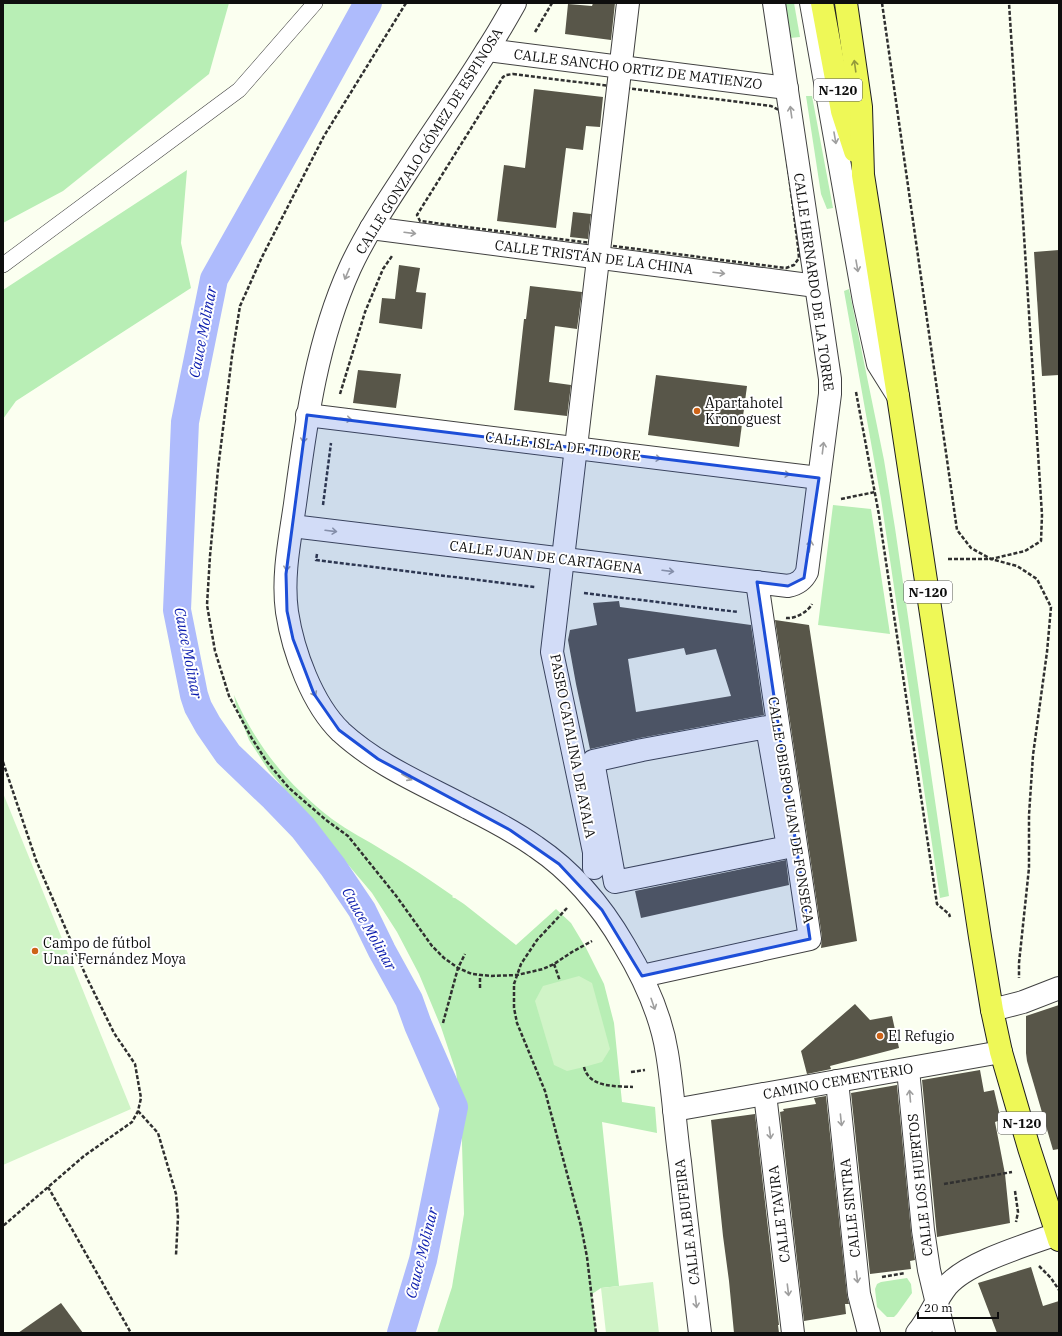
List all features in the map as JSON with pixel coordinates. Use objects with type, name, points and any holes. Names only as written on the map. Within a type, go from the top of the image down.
[{"type":"highway","name":"N-120","points":[[822,3],[842,111],[863,175]]},
{"type":"highway","name":"N-120","points":[[846,3],[861,107],[863,175],[992,1010],[1002,1052],[1029,1148],[1058,1237]]},
{"type":"street","name":"CALLE GONZALO GÓMEZ DE ESPINOSA","points":[[515,3],[488,50],[371,228],[351,266],[334,306],[321,352],[307,415],[286,574],[287,611],[302,667],[314,694],[339,730],[378,760],[411,779],[510,830],[538,848],[559,864],[585,890],[602,910],[624,943],[642,976],[652,1002],[667,1051],[674,1110]]},
{"type":"street","name":"PASEO CATALINA DE AYALA","points":[[594,868],[594,852],[552,652],[628,3]]},
{"type":"street","name":"CALLE HERNARDO DE LA TORRE","points":[[774,3],[830,379],[830,394],[807,572],[800,582]]},
{"type":"street","points":[[811,3],[867,315],[878,364],[898,396]]},
{"type":"street","name":"CALLE SANCHO ORTIZ DE MATIENZO","points":[[488,50],[787,88]]},
{"type":"street","name":"CALLE TRISTÁN DE LA CHINA","points":[[371,228],[816,286]]},
{"type":"street","name":"CALLE ISLA DE TIDORE","points":[[307,415],[819,478]]},
{"type":"street","name":"CALLE JUAN DE CARTAGENA","points":[[292,526],[788,586],[800,582]]},
{"type":"street","name":"CALLE OBISPO JUAN DE FONSECA","points":[[642,976],[810,939],[757,582]]},
{"type":"street","points":[[767,727],[788,847],[615,882],[593,761],[767,727]]},
{"type":"street","points":[[992,1010],[1023,1002],[1059,988]]},
{"type":"street","name":"CAMINO CEMENTERIO","points":[[674,1110],[1002,1052]]},
{"type":"street","name":"CALLE LOS HUERTOS","points":[[908,1069],[918,1188],[929,1270],[944,1333]]},
{"type":"street","name":"CALLE SINTRA","points":[[837,1081],[859,1294],[869,1333]]},
{"type":"street","name":"CALLE TAVIRA","points":[[765,1094],[793,1333]]},
{"type":"street","name":"CALLE ALBUFEIRA","points":[[674,1110],[700,1333]]},
{"type":"street","points":[[917,1333],[947,1286],[960,1274],[1016,1249],[1058,1237]]},
{"type":"lane","points":[[3,265],[239,90],[315,3]]},
{"type":"path","points":[[882,3],[957,530],[972,548],[991,559],[1024,551],[1040,541],[1042,515],[1009,3]]},
{"type":"path","points":[[339,395],[365,312],[383,268],[395,252]]},
{"type":"path","points":[[856,388],[879,515],[936,904]]},
{"type":"path","points":[[923,558],[991,559],[1017,566],[1038,579],[1051,607],[1047,652],[1033,755],[1029,815],[1029,868],[1019,963],[1019,978]]},
{"type":"path","points":[[310,559],[316,560]]},
{"type":"path","points":[[3,762],[36,860],[64,926],[114,1033],[135,1064],[142,1098],[138,1111],[132,1122],[84,1156],[3,1226]]},
{"type":"path","points":[[585,890],[537,940],[521,964],[514,984],[514,1008],[517,1023],[545,1091],[581,1226],[587,1257],[596,1333]]},
{"type":"path","points":[[517,975],[543,969],[554,964],[593,940]]},
{"type":"path","points":[[444,1023],[458,968],[465,954]]},
{"type":"path","points":[[554,964],[560,981]]},
{"type":"path","points":[[480,975],[480,988]]},
{"type":"path","points":[[584,1067],[586,1074],[592,1080],[601,1084],[633,1087]]},
{"type":"path","points":[[138,1111],[158,1133],[176,1194],[178,1217],[176,1256]]},
{"type":"path","points":[[918,1188],[1012,1172],[1013,1174]]},
{"type":"path","points":[[48,1187],[131,1333]]},
{"type":"path","points":[[1015,1189],[1018,1212],[1016,1223]]},
{"type":"path","points":[[1036,1262],[1051,1278],[1059,1290]]},
{"type":"path","points":[[858,1282],[929,1270]]},
{"type":"highlighted area","points":[[307,415],[819,478],[804,578],[788,586],[757,582],[810,939],[642,976],[602,910],[559,864],[510,830],[378,759],[339,730],[314,694],[293,639],[287,611],[286,574]]},
{"type":"green space","points":[[3,3],[229,3],[209,74],[63,191],[3,223]]},
{"type":"green space","points":[[785,3],[794,3],[800,37],[790,38]]},
{"type":"green space","points":[[806,96],[812,96],[833,208],[827,209],[821,194]]},
{"type":"green space","points":[[187,170],[181,243],[191,288],[16,401],[3,419],[3,290]]},
{"type":"green space","points":[[849,289],[884,460],[895,528],[949,896],[940,898],[881,499],[844,291]]},
{"type":"green space","points":[[833,505],[871,509],[890,634],[818,625]]},
{"type":"green space","points":[[234,695],[252,731],[263,748],[287,778],[316,806],[344,828],[436,884],[516,945],[556,909],[571,923],[586,948],[604,984],[614,1023],[622,1102],[655,1107],[657,1133],[602,1122],[619,1286],[601,1288],[592,1294],[596,1333],[437,1333],[452,1287],[464,1214],[461,1109],[456,1072],[441,1027],[419,974],[397,932],[372,893],[269,771],[249,740],[236,706]]},
{"type":"green space","name":"Campo de fútbol Unai Fernández Moya","points":[[3,793],[131,1109],[3,1165]]},
{"type":"green space","points":[[579,976],[592,983],[610,1049],[602,1062],[567,1071],[554,1065],[535,1001],[543,986]]},
{"type":"green space","points":[[907,1278],[911,1284],[912,1293],[894,1317],[887,1317],[877,1307],[875,1289],[877,1284]]},
{"type":"green space","points":[[653,1282],[659,1333],[606,1333],[601,1288]]},
{"type":"building","points":[[593,3],[615,3],[611,40],[565,34],[568,4],[592,6]]},
{"type":"building","points":[[534,89],[603,97],[600,127],[586,126],[583,150],[566,148],[556,228],[497,221],[504,165],[525,168]]},
{"type":"building","points":[[573,212],[591,214],[588,239],[570,237]]},
{"type":"building","points":[[1059,250],[1059,375],[1042,376],[1034,252]]},
{"type":"building","points":[[399,265],[420,268],[416,292],[426,293],[422,329],[379,323],[382,298],[395,299]]},
{"type":"building","points":[[530,286],[582,292],[577,329],[555,326],[549,382],[571,385],[567,416],[514,410],[524,319],[526,319]]},
{"type":"building","points":[[358,370],[401,374],[396,408],[353,403]]},
{"type":"building","name":"Apartahotel Kronoguest","points":[[656,375],[747,386],[739,447],[648,435]]},
{"type":"building","points":[[619,601],[620,607],[751,625],[764,715],[640,738],[590,749],[568,640],[570,630],[597,625],[593,603]],"holes":[[[684,648],[686,655],[716,649],[731,696],[636,712],[628,659]]]},
{"type":"building","points":[[775,620],[809,625],[857,941],[821,948],[822,937]]},
{"type":"building","points":[[786,860],[789,885],[641,918],[635,891]]},
{"type":"building","points":[[855,1004],[870,1020],[892,1016],[899,1048],[830,1066],[831,1069],[807,1074],[801,1051]]},
{"type":"building","points":[[1059,1005],[1059,1149],[1053,1150],[1027,1061],[1026,1016]]},
{"type":"building","points":[[980,1070],[984,1092],[994,1090],[1001,1120],[995,1122],[1005,1174],[1010,1223],[937,1237],[922,1080]]},
{"type":"building","points":[[897,1085],[915,1260],[910,1261],[911,1269],[870,1274],[851,1093]]},
{"type":"building","points":[[826,1096],[849,1304],[845,1304],[846,1314],[804,1321],[780,1112],[784,1111],[783,1109],[816,1104],[814,1098]]},
{"type":"building","points":[[755,1114],[779,1333],[734,1333],[723,1236],[711,1120]]},
{"type":"building","points":[[1031,1267],[1043,1306],[1059,1301],[1059,1333],[997,1333],[978,1283]]},
{"type":"building","points":[[61,1303],[83,1333],[18,1333]]},
{"type":"waterway","name":"Cauce Molinar","points":[[368,3],[214,279],[185,422],[177,610],[194,695],[198,707],[208,725],[228,754],[303,828],[333,867],[362,910],[382,951],[409,1000],[418,1025],[454,1107],[423,1260],[401,1333]]},
{"type":"place","name":"Apartahotel Kronoguest","points":[[697,411]]},
{"type":"place","name":"Campo de fútbol Unai Fernández Moya","points":[[35,951]]},
{"type":"place","name":"El Refugio","points":[[880,1036]]}]
